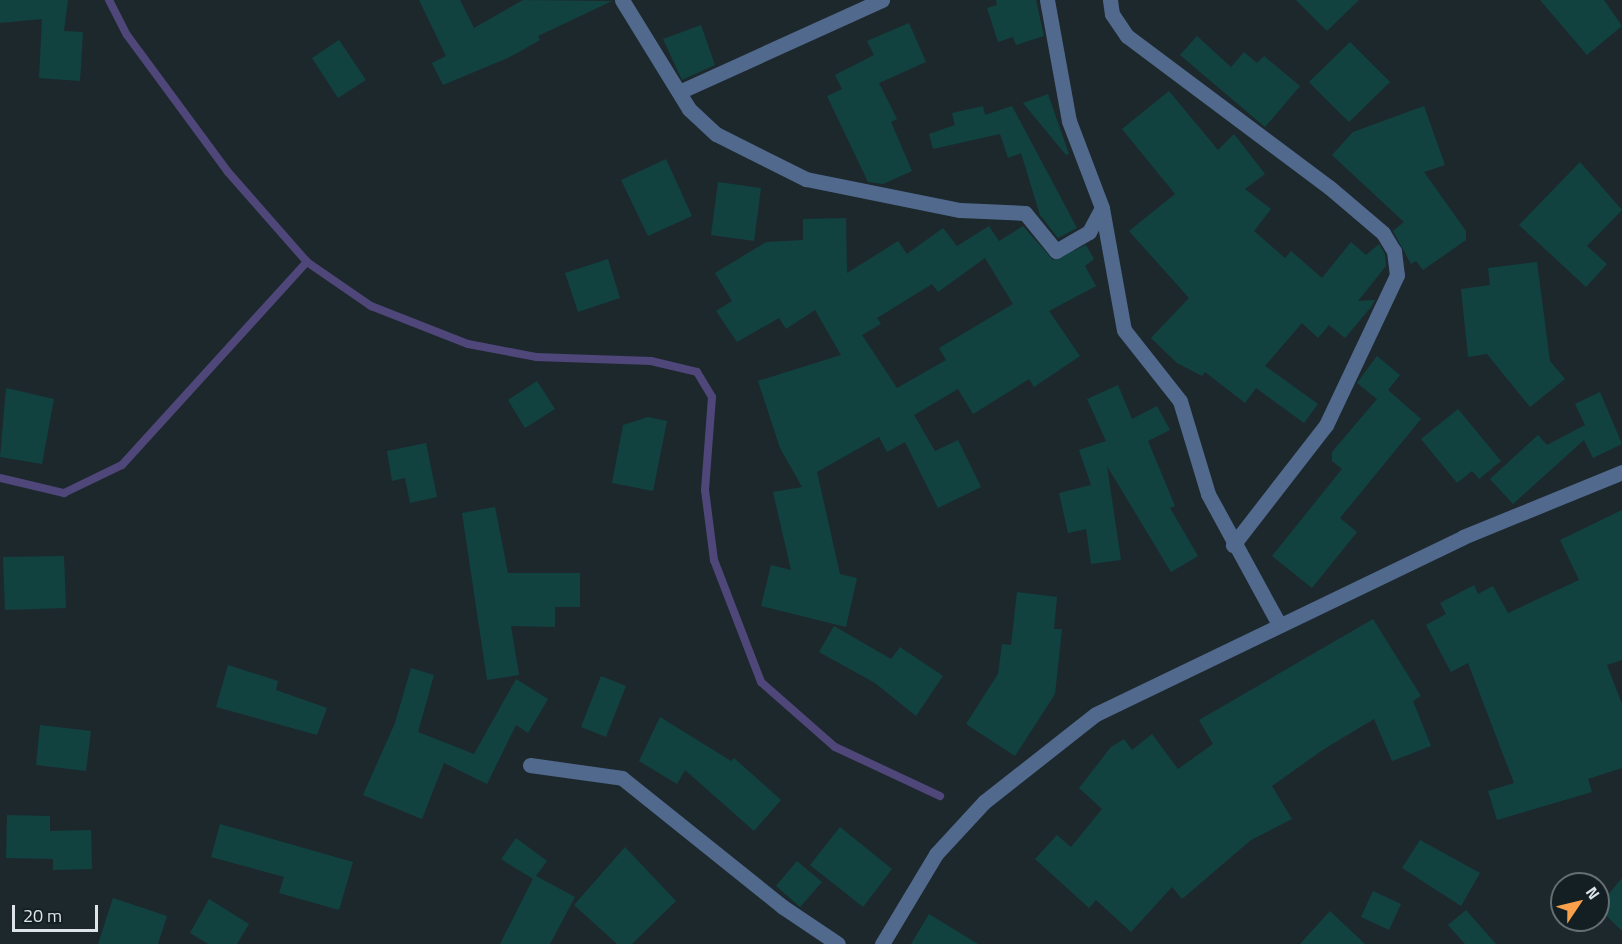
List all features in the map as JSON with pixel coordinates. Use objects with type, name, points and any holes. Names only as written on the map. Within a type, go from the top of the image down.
[{"type":"street","points":[[622,0],[641,39],[679,92],[716,134],[806,178],[960,210],[1025,213],[1056,251],[1089,232],[1102,208]]},
{"type":"street","points":[[679,92],[882,0]]},
{"type":"street","points":[[1047,0],[1069,121],[1102,208],[1124,330],[1180,401],[1208,494],[1233,545],[1278,624]]},
{"type":"street","points":[[1110,0],[1112,14],[1127,36],[1329,187],[1383,233],[1394,251],[1397,276],[1326,425],[1233,545]]},
{"type":"street","points":[[882,944],[936,854],[1028,762],[1096,714],[1278,624],[1463,537],[1622,472]]},
{"type":"street","points":[[530,765],[622,778],[783,907],[838,944]]},
{"type":"building","points":[[0,0],[68,0],[64,31],[83,32],[80,81],[39,78],[42,19],[0,23]]},
{"type":"building","points":[[419,0],[460,0],[474,28],[523,0],[612,1],[538,36],[540,40],[510,57],[443,85],[432,63],[446,56]]},
{"type":"building","points":[[996,0],[1036,0],[1044,36],[1016,45],[1013,37],[998,42],[987,8],[997,5]]},
{"type":"building","points":[[1296,0],[1359,0],[1327,31]]},
{"type":"building","points":[[1540,0],[1604,0],[1622,26],[1587,55]]},
{"type":"building","points":[[909,23],[926,62],[879,83],[897,119],[891,122],[912,171],[883,184],[868,182],[827,96],[842,89],[835,75],[874,55],[867,41]]},
{"type":"building","points":[[701,25],[715,65],[682,80],[663,39]]},
{"type":"building","points":[[1197,36],[1231,67],[1244,52],[1257,63],[1264,56],[1300,86],[1265,127],[1180,55]]},
{"type":"building","points":[[339,40],[366,80],[338,98],[312,58]]},
{"type":"building","points":[[1350,42],[1390,82],[1349,122],[1309,82]]},
{"type":"building","points":[[1169,91],[1218,150],[1234,134],[1265,174],[1245,189],[1271,209],[1254,231],[1285,258],[1291,251],[1322,278],[1351,242],[1366,255],[1379,244],[1385,254],[1386,266],[1358,301],[1375,300],[1345,338],[1329,325],[1318,338],[1302,323],[1265,366],[1318,404],[1304,423],[1256,388],[1245,403],[1205,372],[1202,376],[1177,363],[1151,338],[1189,298],[1129,231],[1175,194],[1122,129]]},
{"type":"building","points":[[1048,94],[1069,154],[1066,155],[1023,103]]},
{"type":"building","points":[[983,106],[985,115],[1012,106],[1077,228],[1058,238],[1040,215],[1021,153],[1008,158],[1000,134],[933,149],[929,134],[955,125],[952,113]]},
{"type":"building","points":[[1424,106],[1445,165],[1424,172],[1466,231],[1466,240],[1423,270],[1416,261],[1411,264],[1393,231],[1404,222],[1332,155],[1353,132]]},
{"type":"building","points":[[666,159],[692,216],[648,236],[621,180]]},
{"type":"building","points":[[1580,162],[1622,210],[1587,246],[1607,264],[1586,287],[1519,225]]},
{"type":"building","points":[[718,182],[761,188],[754,241],[711,235]]},
{"type":"building","points":[[846,218],[847,273],[898,241],[907,254],[943,228],[957,246],[989,226],[999,241],[1023,226],[1053,260],[1086,245],[1094,259],[1085,266],[1096,286],[1049,311],[1080,356],[1034,387],[1029,379],[973,414],[958,389],[914,415],[935,451],[958,440],[981,487],[938,508],[905,442],[887,452],[879,437],[817,472],[840,574],[857,578],[846,627],[761,606],[771,565],[791,570],[773,492],[802,487],[780,448],[758,381],[841,355],[815,310],[786,329],[779,318],[737,342],[716,311],[732,301],[715,273],[766,242],[803,240],[803,219]],"holes":[[[985,258],[1013,304],[939,348],[946,360],[897,388],[862,335],[881,324],[877,318],[932,284],[938,292]]]},
{"type":"building","points":[[608,259],[620,298],[578,312],[565,273]]},
{"type":"building","points":[[1537,262],[1550,361],[1565,379],[1530,407],[1487,354],[1468,357],[1461,289],[1490,285],[1488,268]]},
{"type":"building","points":[[1377,356],[1400,375],[1388,390],[1421,419],[1340,518],[1357,532],[1312,588],[1272,556],[1342,469],[1332,461],[1332,452],[1377,399],[1357,383]]},
{"type":"building","points":[[537,381],[555,409],[525,428],[508,400]]},
{"type":"building","points":[[1118,385],[1132,419],[1157,406],[1170,430],[1148,441],[1175,506],[1170,508],[1198,556],[1171,572],[1107,466],[1121,560],[1091,564],[1086,529],[1068,533],[1059,493],[1091,485],[1079,450],[1106,441],[1087,399]]},
{"type":"building","points":[[6,388],[54,399],[42,464],[0,457]]},
{"type":"building","points":[[1600,392],[1622,444],[1593,458],[1584,440],[1513,504],[1490,479],[1538,435],[1547,445],[1585,425],[1575,404]]},
{"type":"building","points":[[1458,409],[1501,461],[1479,479],[1472,471],[1457,483],[1421,439]]},
{"type":"building","points":[[648,417],[667,421],[653,491],[612,483],[623,425]]},
{"type":"building","points":[[426,443],[437,497],[410,503],[405,478],[392,481],[387,451]]},
{"type":"building","points":[[495,507],[508,573],[580,573],[580,607],[555,607],[555,627],[511,626],[519,675],[487,680],[462,513]]},
{"type":"building","points":[[1622,510],[1622,660],[1607,665],[1622,704],[1622,768],[1588,779],[1592,792],[1497,820],[1488,791],[1514,783],[1468,663],[1451,672],[1426,625],[1446,614],[1440,603],[1474,585],[1478,594],[1493,586],[1508,613],[1579,580],[1560,540]]},
{"type":"building","points":[[64,556],[66,608],[5,610],[3,557]]},
{"type":"building","points":[[1017,592],[1057,597],[1054,629],[1062,629],[1055,694],[1015,756],[966,724],[998,674],[1002,644],[1011,645]]},
{"type":"building","points":[[1373,619],[1421,696],[1413,701],[1431,746],[1392,761],[1374,719],[1324,749],[1272,786],[1292,819],[1251,840],[1182,899],[1172,887],[1131,932],[1096,900],[1089,908],[1035,859],[1057,835],[1071,847],[1102,809],[1079,788],[1111,747],[1124,739],[1132,750],[1152,734],[1178,769],[1213,744],[1199,720]]},
{"type":"building","points":[[834,626],[891,659],[900,647],[943,676],[916,716],[875,683],[819,652]]},
{"type":"building","points":[[228,665],[278,681],[276,690],[327,708],[317,735],[216,707]]},
{"type":"building","points":[[411,668],[434,675],[418,732],[474,754],[516,679],[548,699],[528,733],[516,725],[487,784],[444,763],[422,819],[363,795],[395,723]]},
{"type":"building","points":[[601,676],[626,686],[606,737],[581,727]]},
{"type":"building","points":[[660,717],[731,761],[734,758],[781,800],[754,831],[685,770],[677,784],[639,761]]},
{"type":"building","points":[[40,725],[91,731],[86,771],[36,765]]},
{"type":"building","points":[[7,815],[50,816],[50,831],[91,830],[92,869],[53,870],[53,859],[6,858]]},
{"type":"building","points":[[220,824],[353,862],[339,910],[279,893],[284,877],[211,857]]},
{"type":"building","points":[[840,827],[892,869],[863,907],[810,865]]},
{"type":"building","points":[[516,838],[547,861],[536,876],[575,897],[550,944],[500,944],[533,879],[501,859]]},
{"type":"building","points":[[1420,840],[1480,873],[1461,906],[1402,868]]},
{"type":"building","points":[[625,847],[676,901],[632,944],[617,944],[574,905]]},
{"type":"building","points":[[797,861],[822,882],[800,907],[776,886]]},
{"type":"building","points":[[1622,878],[1622,931],[1610,919],[1610,892]]},
{"type":"building","points":[[1373,891],[1401,904],[1389,930],[1361,917]]},
{"type":"building","points":[[113,898],[167,916],[158,944],[98,944]]},
{"type":"building","points":[[209,899],[249,924],[237,944],[208,944],[190,933]]},
{"type":"building","points":[[1466,910],[1496,944],[1465,944],[1448,925]]},
{"type":"building","points":[[1330,911],[1365,944],[1300,944]]},
{"type":"building","points":[[929,914],[978,944],[911,944]]},
{"type":"waterway","points":[[109,0],[127,35],[228,172],[307,262],[371,306],[468,344],[536,357],[651,361],[697,372],[712,397],[705,490],[714,560],[761,682],[835,747],[940,796]]},
{"type":"waterway","points":[[0,478],[64,493],[122,465],[307,262]]}]
